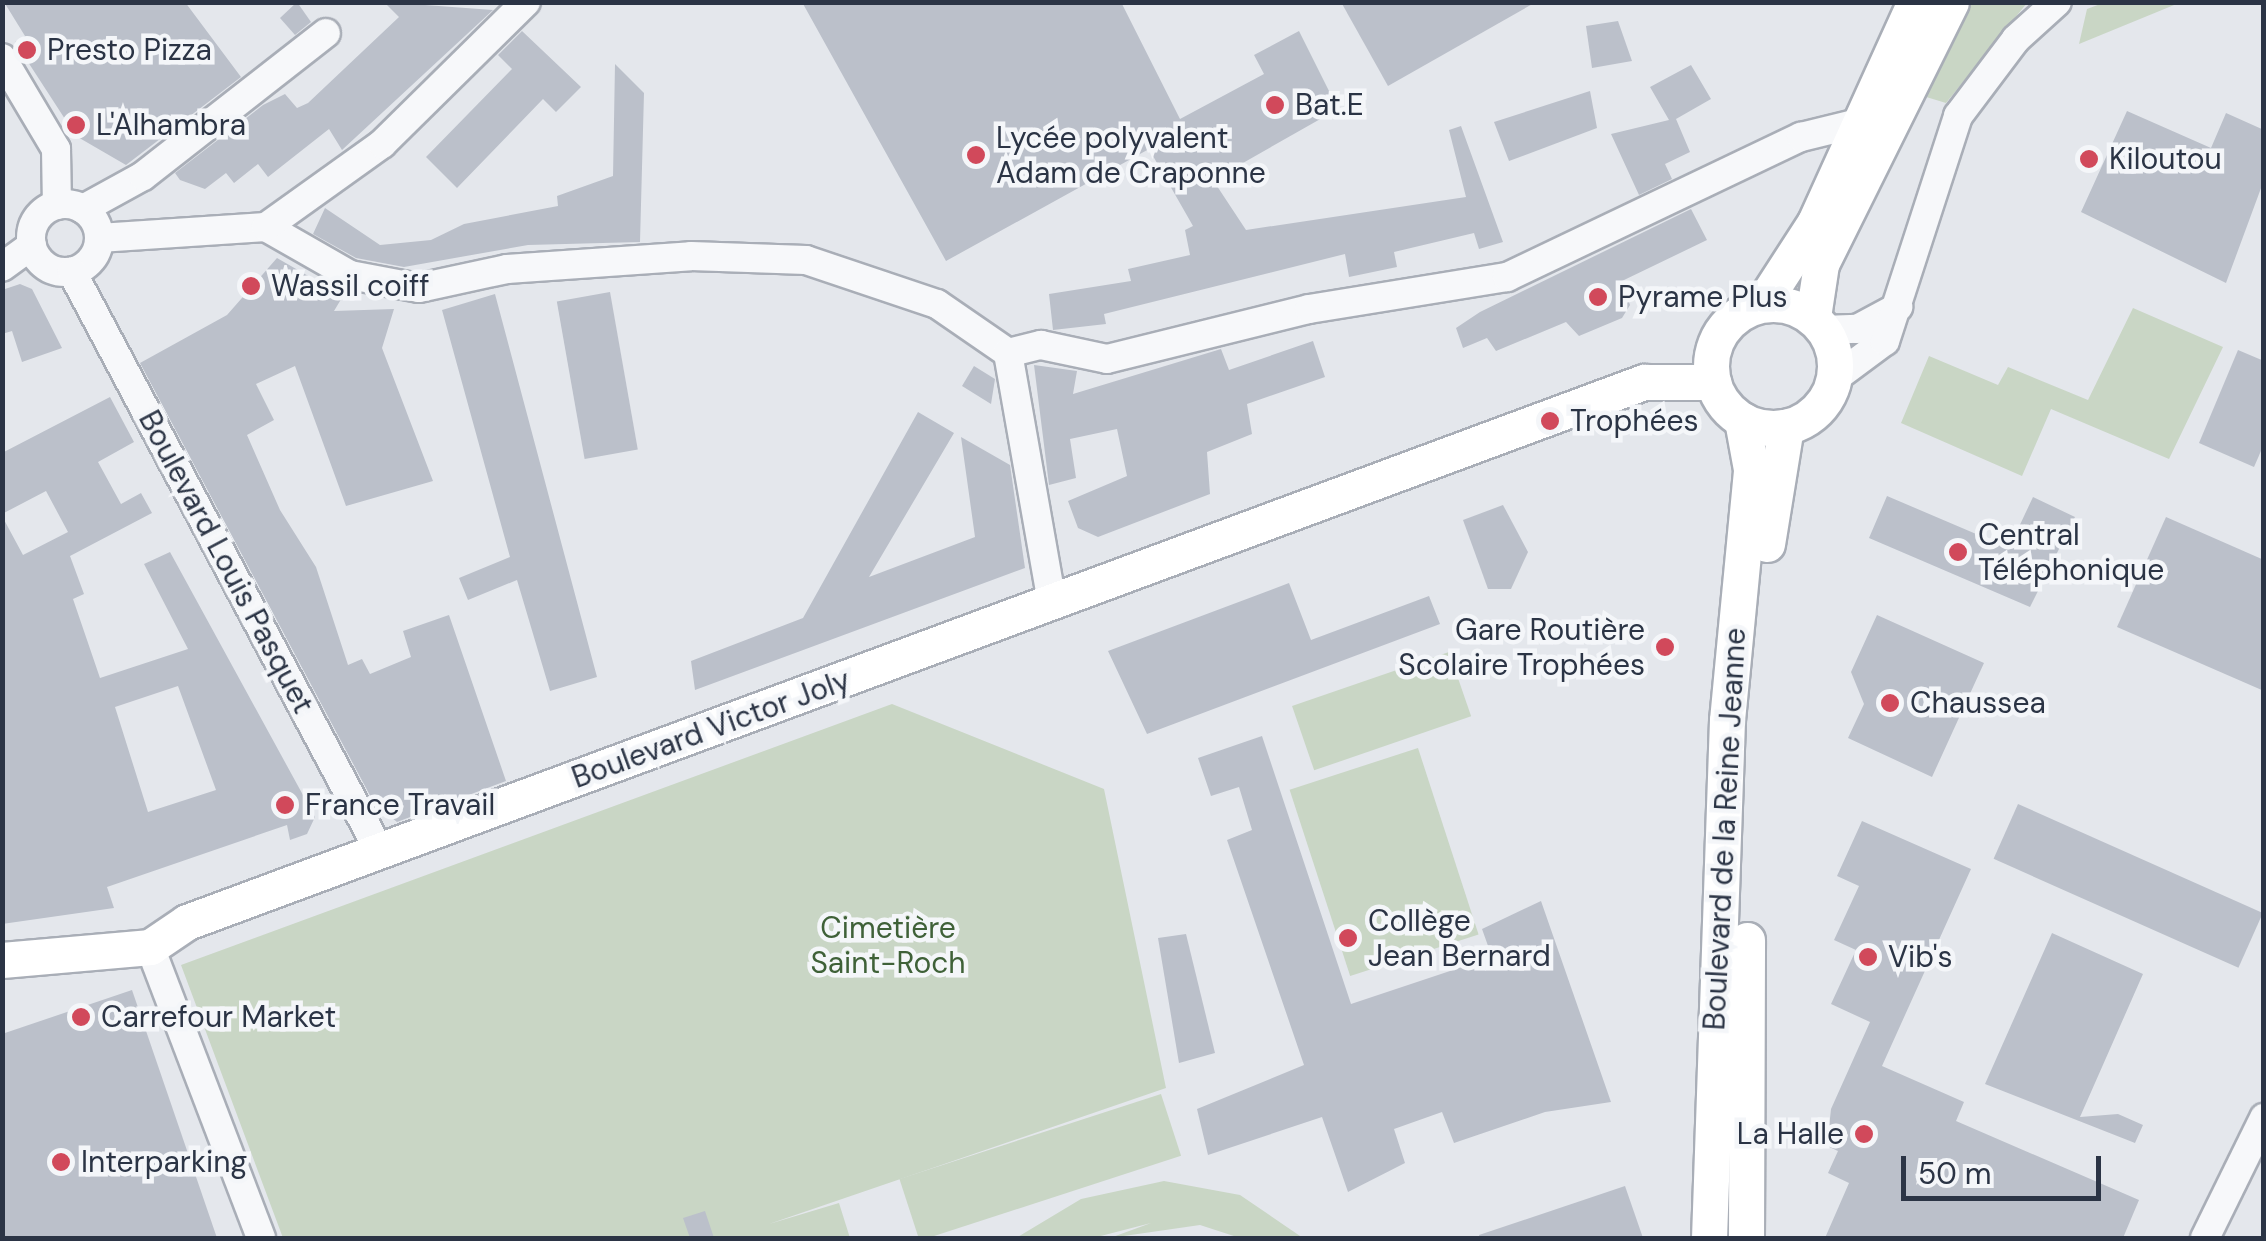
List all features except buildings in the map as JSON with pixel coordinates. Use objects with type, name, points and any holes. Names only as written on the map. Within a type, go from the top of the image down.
[{"type":"main road","points":[[1915,2],[1815,222],[1762,304],[1732,319],[1714,346],[1713,382],[1742,420],[1786,427],[1820,408],[1835,378],[1819,324],[1821,264],[1951,2]]},
{"type":"main road","points":[[1762,304],[1819,324]]},
{"type":"main road","name":"Boulevard Victor Joly","points":[[1418,467],[1463,430],[1637,361],[1714,346]]},
{"type":"main road","name":"Boulevard Victor Joly","points":[[2,960],[150,947],[187,922],[1644,382],[1713,382]]},
{"type":"main road","name":"Boulevard de la Reine Jeanne","points":[[1709,1238],[1727,720],[1752,470],[1742,420]]},
{"type":"main road","name":"Boulevard de la Reine Jeanne","points":[[1746,1238],[1748,722],[1786,427]]},
{"type":"street","points":[[99,238],[266,226],[382,144],[526,2]]},
{"type":"street","points":[[1835,378],[1886,342],[1958,116],[2057,2]]},
{"type":"street","points":[[2,268],[32,246],[39,216],[143,176],[326,33]]},
{"type":"street","points":[[2,58],[56,149],[70,207],[99,238]]},
{"type":"street","points":[[1008,353],[1041,344],[1108,359],[1308,308],[1506,277],[1802,138],[1858,123]]},
{"type":"street","points":[[266,226],[350,275],[398,280],[419,288],[615,257],[806,260],[937,304],[1008,353],[1052,602]]},
{"type":"street","points":[[32,246],[42,264],[72,272],[92,260],[99,238]]},
{"type":"street","name":"Boulevard Louis Pasquet","points":[[72,272],[380,852]]},
{"type":"street","points":[[1819,324],[1857,328],[1898,307]]},
{"type":"street","points":[[150,947],[261,1238]]},
{"type":"street","points":[[2205,1238],[2264,1118]]},
{"type":"green space","points":[[1970,3],[2027,3],[1946,103],[1923,96]]},
{"type":"green space","points":[[2103,3],[2179,3],[2079,44],[2087,9]]},
{"type":"green space","points":[[2133,308],[2223,347],[2169,459],[2051,409],[2022,476],[1901,423],[1929,356],[1998,385],[2008,367],[2088,400]]},
{"type":"green space","points":[[1449,652],[1471,716],[1314,770],[1292,706]]},
{"type":"green space","name":"Cimetière Saint-Roch","points":[[892,704],[1104,789],[1166,1088],[769,1224],[839,1203],[850,1238],[283,1238],[181,965]]},
{"type":"green space","points":[[1418,748],[1479,934],[1350,976],[1290,790]]},
{"type":"green space","points":[[1161,1094],[1181,1156],[928,1238],[919,1238],[899,1179]]},
{"type":"green space","points":[[1164,1181],[1240,1195],[1303,1238],[1240,1238],[1200,1225],[1110,1238],[1151,1223],[1093,1238],[1016,1238],[1081,1199]]},
{"type":"place","name":"Presto Pizza","points":[[27,50]]},
{"type":"place","name":"Bat.E","points":[[1275,105]]},
{"type":"place","name":"L'Alhambra","points":[[76,125]]},
{"type":"place","name":"Lycée polyvalent Adam de Craponne","points":[[976,155]]},
{"type":"place","name":"Kiloutou","points":[[2089,159]]},
{"type":"place","name":"Wassil coiff","points":[[251,286]]},
{"type":"place","name":"Pyrame Plus","points":[[1598,297]]},
{"type":"place","name":"Trophées","points":[[1550,421]]},
{"type":"place","name":"Central Téléphonique","points":[[1958,552]]},
{"type":"place","name":"Gare Routière Scolaire Trophées","points":[[1665,647]]},
{"type":"place","name":"Chaussea","points":[[1890,703]]},
{"type":"place","name":"France Travail","points":[[285,805]]},
{"type":"place","name":"Collège Jean Bernard","points":[[1348,938]]},
{"type":"place","name":"Vib's","points":[[1868,957]]},
{"type":"place","name":"Carrefour Market","points":[[81,1017]]},
{"type":"place","name":"La Halle","points":[[1864,1134]]},
{"type":"place","name":"Interparking","points":[[61,1162]]}]
